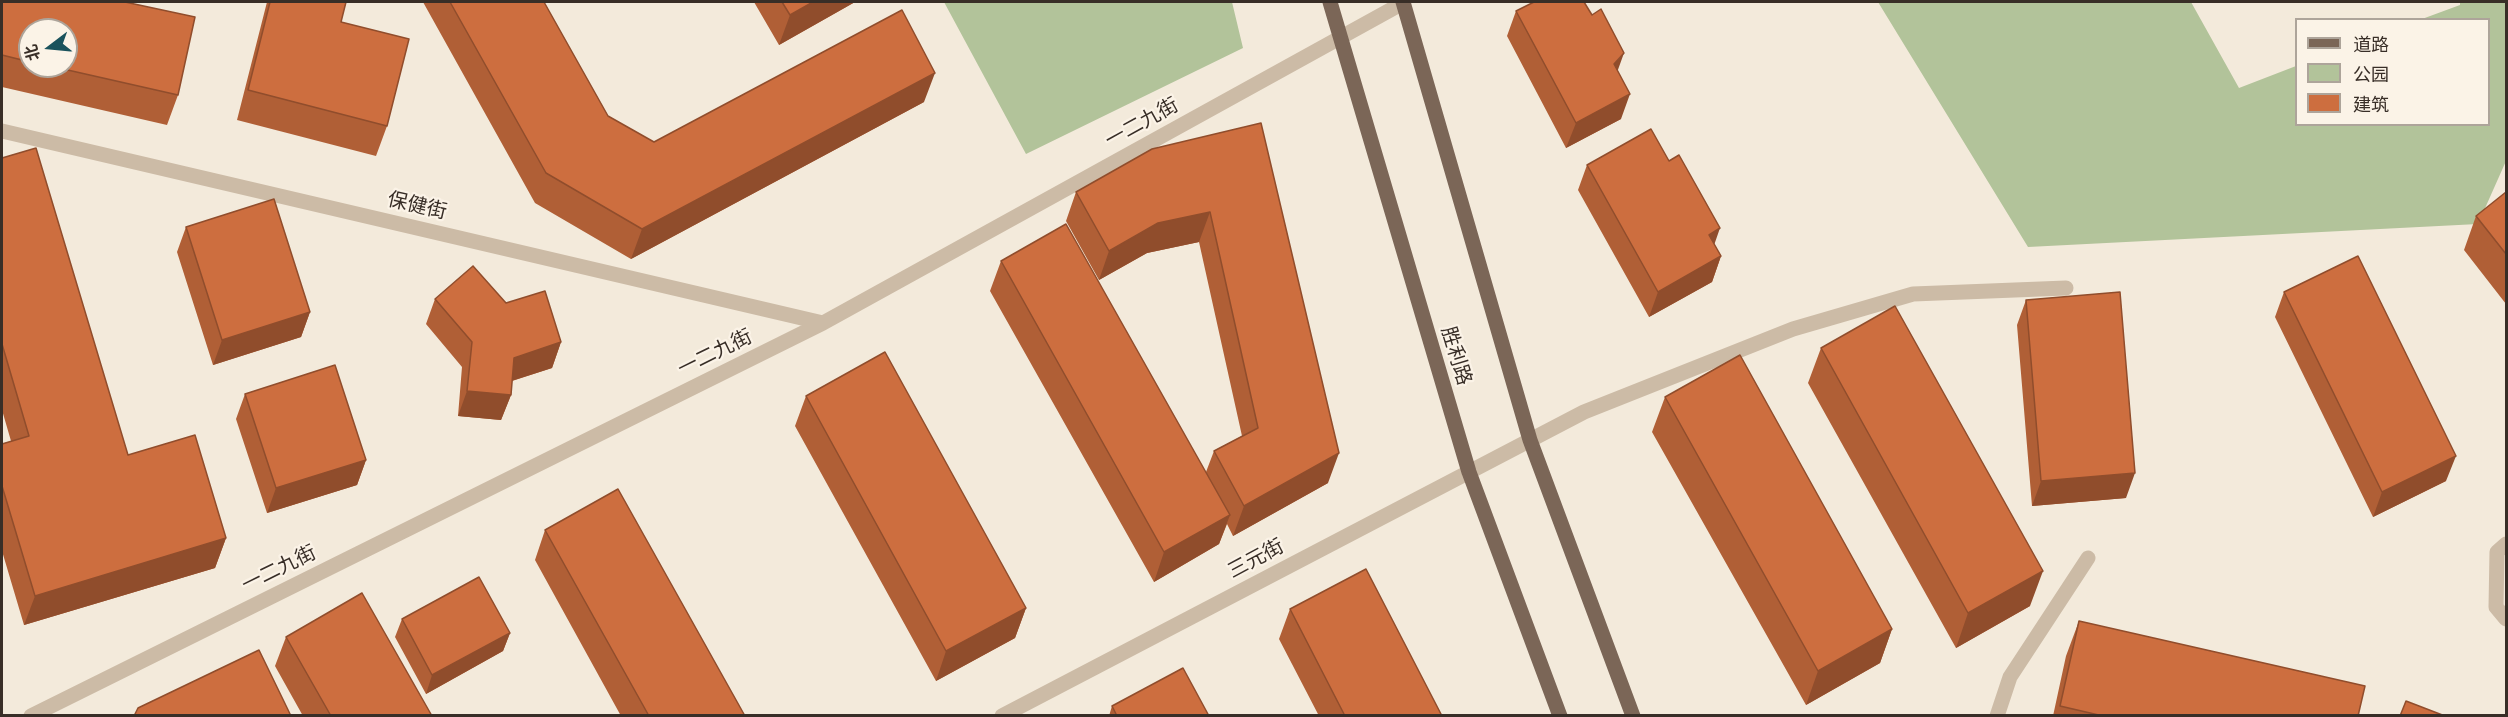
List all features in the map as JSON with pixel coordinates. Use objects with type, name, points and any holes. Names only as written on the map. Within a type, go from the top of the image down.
[{"type":"main road","name":"胜利路","points":[[1330,2],[1469,472],[1560,716]]},
{"type":"main road","points":[[1403,2],[1530,440],[1633,716]]},
{"type":"street","name":"一二九街","points":[[31,716],[823,323],[1403,2]]},
{"type":"street","name":"保健街","points":[[2,131],[823,323]]},
{"type":"street","name":"三元街","points":[[1002,716],[1584,412],[1793,329],[1913,294],[2066,288]]},
{"type":"street","points":[[2506,544],[2497,552],[2496,607],[2506,619]]},
{"type":"street","points":[[1997,716],[2010,676],[2088,558]]},
{"type":"green space","points":[[944,2],[1232,2],[1243,48],[1026,154]]},
{"type":"green space","points":[[1878,2],[2191,2],[2239,88],[2295,66],[2295,126],[2490,126],[2490,18],[2425,18],[2460,5],[2460,2],[2506,2],[2506,161],[2478,224],[2028,247]]},
{"type":"building","points":[[2,2],[125,2],[195,17],[178,95],[78,72],[78,18],[18,18],[18,59],[2,55]]},
{"type":"building","points":[[270,2],[346,2],[341,22],[409,39],[387,126],[248,90]]},
{"type":"building","points":[[450,2],[544,2],[608,116],[654,142],[902,10],[935,73],[642,229],[546,173]]},
{"type":"building","points":[[782,2],[813,2],[790,15]]},
{"type":"building","points":[[1534,2],[1584,2],[1592,15],[1601,9],[1624,53],[1614,64],[1630,94],[1576,123],[1516,11]]},
{"type":"building","points":[[1261,123],[1339,453],[1244,506],[1214,451],[1258,428],[1210,212],[1158,223],[1109,251],[1076,192],[1152,149]]},
{"type":"building","points":[[1651,129],[1669,161],[1679,155],[1720,228],[1709,235],[1721,256],[1658,292],[1587,165]]},
{"type":"building","points":[[36,148],[128,455],[195,435],[226,538],[35,596],[2,486],[2,444],[29,436],[2,344],[2,158]]},
{"type":"building","points":[[2506,192],[2506,254],[2476,216]]},
{"type":"building","points":[[274,199],[310,312],[222,340],[186,227]]},
{"type":"building","points":[[1066,224],[1230,515],[1164,552],[1001,261]]},
{"type":"building","points":[[2358,256],[2456,456],[2382,492],[2284,292]]},
{"type":"building","points":[[473,266],[506,303],[545,291],[561,342],[514,358],[511,395],[467,391],[472,342],[435,299]]},
{"type":"building","points":[[2120,292],[2135,473],[2041,481],[2026,300]]},
{"type":"building","points":[[1895,306],[2043,571],[1968,613],[1821,348]]},
{"type":"building","points":[[885,352],[1026,608],[946,651],[806,396]]},
{"type":"building","points":[[1740,355],[1892,629],[1818,671],[1665,397]]},
{"type":"building","points":[[335,365],[366,460],[276,488],[245,394]]},
{"type":"building","points":[[618,489],[745,716],[649,716],[545,530]]},
{"type":"building","points":[[1366,569],[1442,716],[1345,716],[1290,609]]},
{"type":"building","points":[[479,577],[510,633],[432,675],[402,619]]},
{"type":"building","points":[[362,593],[432,716],[331,716],[286,637]]},
{"type":"building","points":[[2079,621],[2365,686],[2358,716],[2103,716],[2060,706]]},
{"type":"building","points":[[259,650],[291,716],[134,716],[138,708]]},
{"type":"building","points":[[1183,668],[1209,716],[1117,716],[1112,706]]},
{"type":"building","points":[[2406,701],[2445,716],[2400,716]]}]
